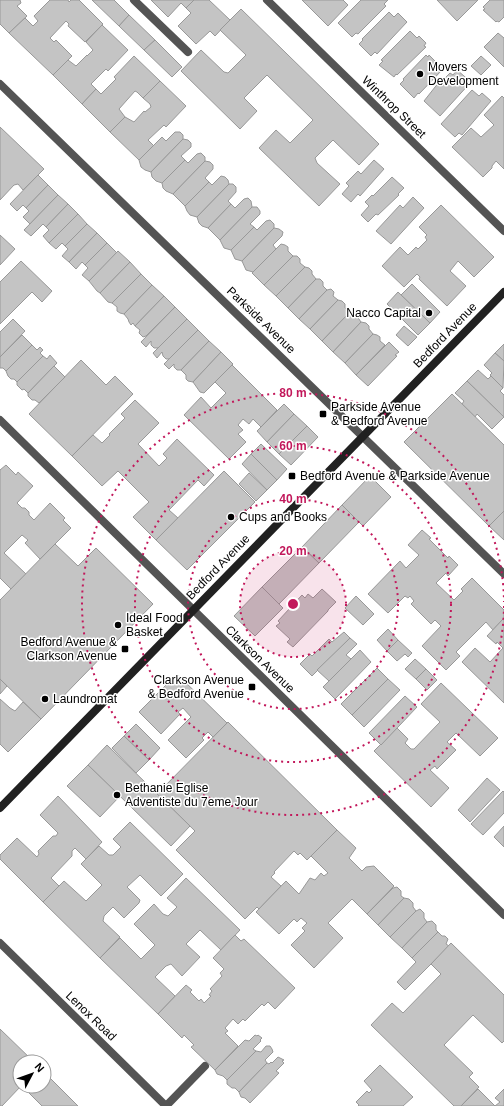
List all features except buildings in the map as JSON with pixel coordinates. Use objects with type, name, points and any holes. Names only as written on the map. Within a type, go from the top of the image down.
[{"type":"street","points":[[134,0],[188,52]]},
{"type":"street","name":"Winthrop Street","points":[[267,0],[504,231]]},
{"type":"street","name":"Parkside Avenue","points":[[0,84],[504,574]]},
{"type":"street","name":"Bedford Avenue","points":[[0,808],[504,292]]},
{"type":"street","name":"Clarkson Avenue","points":[[0,420],[504,915]]},
{"type":"street","name":"Lenox Road","points":[[0,943],[166,1106]]},
{"type":"street","points":[[166,1106],[205,1066]]},
{"type":"place","name":"Movers Development","points":[[420,74]]},
{"type":"place","name":"Nacco Capital","points":[[429,313]]},
{"type":"place","name":"Parkside Avenue & Bedford Avenue","points":[[323,414]]},
{"type":"place","name":"Bedford Avenue & Parkside Avenue","points":[[292,476]]},
{"type":"place","name":"Cups and Books","points":[[231,517]]},
{"type":"place","name":"Ideal Food Basket","points":[[118,625]]},
{"type":"place","name":"Bedford Avenue & Clarkson Avenue","points":[[125,649]]},
{"type":"place","name":"Clarkson Avenue & Bedford Avenue","points":[[252,687]]},
{"type":"place","name":"Laundromat","points":[[45,699]]},
{"type":"place","name":"Bethanie Eglise Adventiste du 7eme Jour","points":[[117,795]]}]
